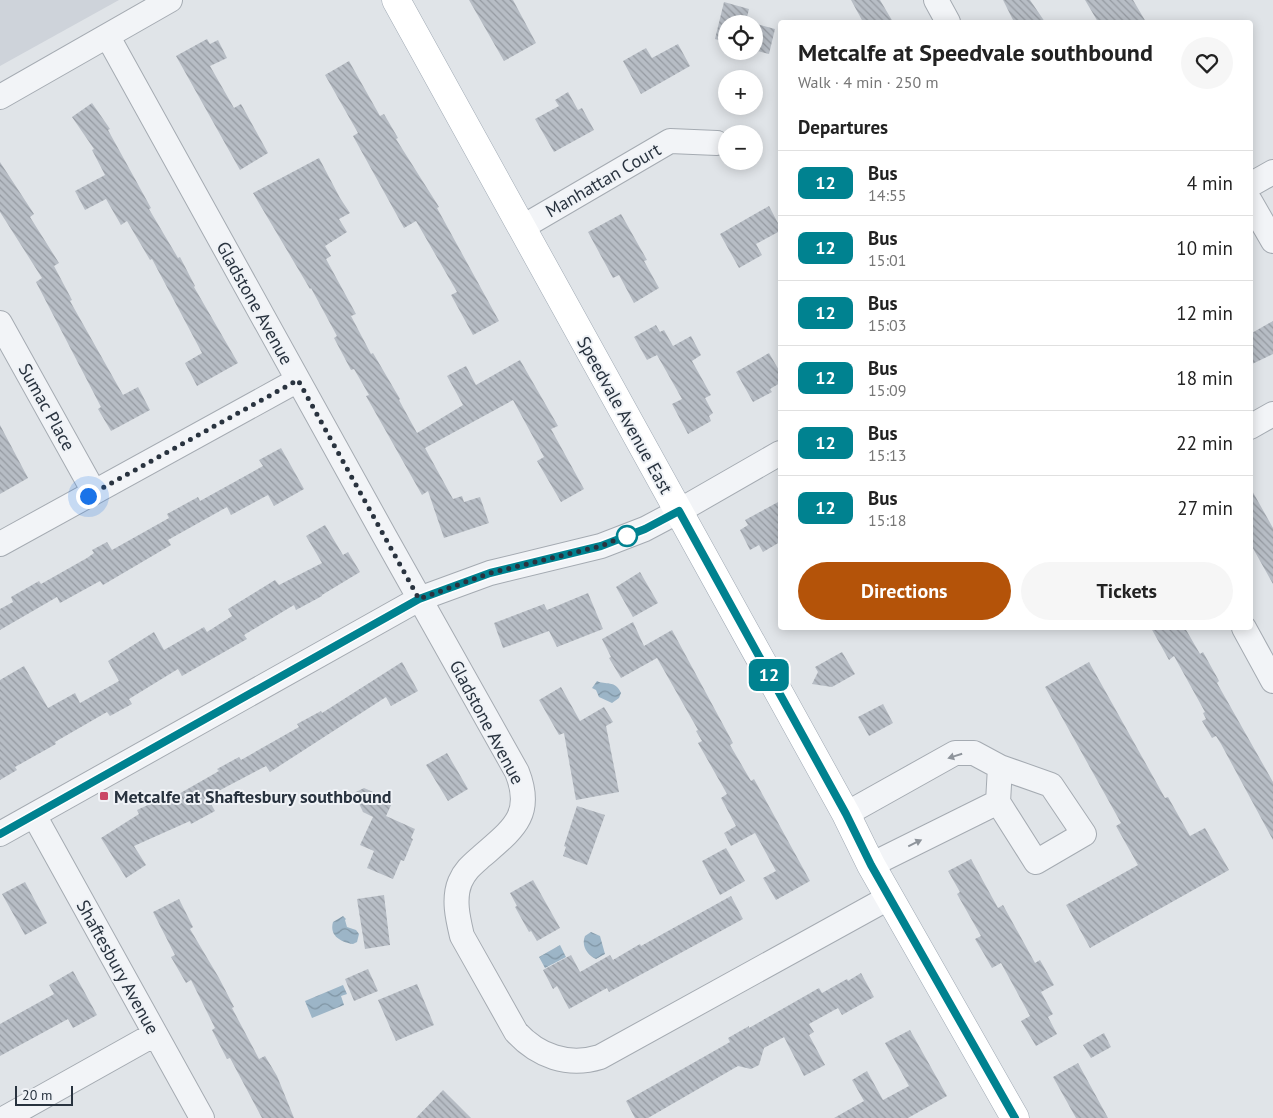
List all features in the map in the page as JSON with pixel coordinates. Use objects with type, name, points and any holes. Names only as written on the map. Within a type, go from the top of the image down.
[{"type":"main road","name":"Speedvale Avenue East","points":[[396,0],[846,814],[871,865],[1009,1116]]},
{"type":"street","points":[[0,97],[170,0]]},
{"type":"street","points":[[936,0],[947,20]]},
{"type":"street","name":"Gladstone Avenue","points":[[108,37],[419,599],[513,764],[523,786],[522,810],[514,826],[467,869],[460,884],[457,899],[458,918],[462,936],[516,1032],[523,1040],[539,1052],[570,1061],[589,1060],[600,1057],[890,897]]},
{"type":"street","name":"Manhattan Court","points":[[521,228],[670,141],[717,142]]},
{"type":"street","points":[[1253,183],[1273,172]]},
{"type":"street","points":[[1253,206],[1273,241]]},
{"type":"street","name":"Sumac Place","points":[[0,323],[94,492]]},
{"type":"street","points":[[0,544],[298,380]]},
{"type":"street","points":[[1253,425],[1273,414]]},
{"type":"street","points":[[0,834],[419,599],[490,573],[601,546],[645,529],[778,454]]},
{"type":"street","points":[[1245,630],[1273,680]]},
{"type":"street","points":[[846,814],[955,753],[974,753],[1000,767],[1051,785],[1084,834],[1036,862],[998,802],[1000,767]]},
{"type":"street","points":[[871,865],[998,802]]},
{"type":"street","name":"Shaftesbury Avenue","points":[[34,815],[202,1118]]},
{"type":"street","points":[[5,1118],[155,1034]]},
{"type":"shaded area","points":[[0,0],[119,0],[0,66]]},
{"type":"water","points":[[597,681],[616,686],[621,693],[619,698],[612,703],[599,697],[596,690],[592,688]]},
{"type":"water","points":[[343,916],[346,919],[347,927],[356,930],[359,934],[357,942],[353,944],[344,942],[334,935],[333,922]]},
{"type":"water","points":[[591,932],[600,936],[605,954],[596,959],[584,946],[585,936]]},
{"type":"water","points":[[560,945],[566,957],[545,968],[539,957]]},
{"type":"water","points":[[343,985],[347,994],[341,996],[344,1005],[312,1018],[305,1001]]},
{"type":"building","points":[[469,0],[513,0],[536,43],[504,61]]},
{"type":"building","points":[[851,0],[880,0],[892,20],[862,20]]},
{"type":"building","points":[[1003,0],[1030,0],[1044,20],[1013,20]]},
{"type":"building","points":[[1085,0],[1133,0],[1145,20],[1097,20]]},
{"type":"building","points":[[724,2],[749,9],[748,15],[721,15]]},
{"type":"building","points":[[763,26],[775,29],[769,54],[763,52]]},
{"type":"building","points":[[718,27],[718,40],[715,39]]},
{"type":"building","points":[[207,39],[210,44],[218,40],[227,58],[210,66],[234,108],[241,104],[268,153],[240,170],[176,56]]},
{"type":"building","points":[[678,44],[690,66],[641,94],[623,61],[646,48],[652,58]]},
{"type":"building","points":[[349,61],[380,116],[384,114],[398,138],[396,139],[439,207],[437,208],[499,321],[473,335],[451,295],[457,292],[416,221],[404,228],[353,136],[358,133],[325,75]]},
{"type":"building","points":[[568,92],[578,110],[582,108],[594,130],[554,152],[535,119],[559,106],[555,100]]},
{"type":"building","points":[[92,103],[110,129],[108,130],[151,208],[149,209],[178,258],[180,257],[194,287],[238,363],[197,386],[185,363],[202,353],[152,259],[150,260],[127,221],[121,225],[106,199],[85,210],[75,191],[105,175],[92,150],[94,149],[72,117]]},
{"type":"building","points":[[319,158],[350,213],[339,219],[347,232],[325,246],[331,256],[326,259],[356,314],[351,316],[371,354],[373,353],[400,399],[417,433],[463,405],[447,376],[466,366],[476,385],[520,360],[558,426],[551,429],[584,489],[561,502],[537,461],[544,457],[513,400],[425,448],[453,499],[462,496],[464,502],[480,497],[489,523],[444,538],[428,491],[422,495],[366,396],[369,395],[354,369],[351,370],[334,338],[337,336],[311,288],[253,193]]},
{"type":"building","points":[[0,162],[34,214],[30,217],[59,263],[54,266],[72,300],[70,301],[123,395],[138,387],[150,410],[111,431],[98,409],[101,407],[36,282],[42,278],[0,212]]},
{"type":"building","points":[[769,206],[778,223],[778,232],[756,244],[762,255],[739,268],[720,234]]},
{"type":"building","points":[[621,214],[647,260],[644,261],[659,288],[634,303],[619,275],[613,278],[588,232]]},
{"type":"building","points":[[1273,321],[1273,354],[1253,364],[1253,332]]},
{"type":"building","points":[[656,325],[660,332],[664,330],[673,346],[691,336],[701,355],[692,361],[711,395],[705,398],[713,413],[709,416],[711,421],[688,434],[672,404],[682,399],[657,355],[647,360],[634,337]]},
{"type":"building","points":[[769,353],[778,369],[778,384],[770,389],[772,392],[753,402],[736,372]]},
{"type":"building","points":[[0,425],[28,478],[0,494]]},
{"type":"building","points":[[281,448],[304,489],[274,506],[268,495],[231,515],[227,507],[168,540],[171,545],[103,585],[100,581],[60,603],[57,597],[0,630],[0,609],[13,602],[11,597],[39,581],[41,584],[87,558],[94,553],[92,550],[107,542],[112,550],[169,518],[167,514],[198,497],[200,501],[263,466],[259,460]]},
{"type":"building","points":[[1253,492],[1273,528],[1273,584],[1253,548]]},
{"type":"building","points":[[778,502],[778,543],[763,552],[759,545],[750,550],[740,530],[748,525],[745,520]]},
{"type":"building","points":[[325,525],[343,555],[348,552],[360,572],[296,610],[294,605],[244,635],[247,639],[182,676],[178,669],[129,699],[132,704],[110,716],[107,712],[15,767],[17,770],[0,780],[0,680],[24,666],[48,708],[75,693],[80,703],[119,681],[108,661],[154,632],[164,650],[204,627],[207,632],[232,616],[228,609],[275,580],[279,585],[322,563],[306,536]]},
{"type":"building","points":[[640,572],[658,603],[633,617],[616,587]]},
{"type":"building","points":[[588,593],[603,629],[557,647],[549,631],[503,648],[494,623],[544,604],[547,610]]},
{"type":"building","points":[[633,622],[644,646],[672,630],[733,743],[730,745],[751,781],[754,779],[810,881],[776,900],[763,878],[776,871],[755,833],[731,846],[724,833],[736,826],[721,798],[727,794],[698,743],[702,741],[696,731],[698,730],[657,658],[621,678],[609,658],[611,657],[602,639]]},
{"type":"building","points":[[1152,630],[1186,630],[1200,654],[1203,652],[1219,681],[1217,683],[1273,782],[1273,840],[1221,744],[1216,736],[1212,738],[1202,721],[1206,719],[1203,713],[1205,712],[1174,656],[1169,660]]},
{"type":"building","points":[[842,652],[855,674],[832,687],[812,684],[818,672],[815,667]]},
{"type":"building","points":[[402,662],[418,691],[391,706],[386,697],[270,772],[266,766],[207,797],[215,811],[191,824],[190,821],[134,846],[146,865],[126,878],[101,838],[139,814],[137,810],[161,799],[163,803],[219,771],[217,769],[239,757],[241,760],[299,727],[297,724],[321,711],[322,713]]},
{"type":"building","points":[[1089,662],[1165,798],[1168,797],[1190,836],[1205,828],[1229,870],[1090,948],[1066,905],[1138,865],[1116,826],[1121,823],[1045,687]]},
{"type":"building","points":[[561,687],[580,721],[604,707],[613,722],[606,726],[619,792],[576,800],[564,733],[559,735],[539,700]]},
{"type":"building","points":[[883,704],[893,723],[869,736],[858,717]]},
{"type":"building","points":[[447,753],[468,789],[448,801],[426,765]]},
{"type":"building","points":[[364,788],[393,801],[386,816],[415,829],[404,861],[401,860],[393,879],[367,868],[374,851],[360,845],[373,817],[363,812],[354,793]]},
{"type":"building","points":[[577,806],[605,815],[587,865],[563,856],[566,847],[564,846]]},
{"type":"building","points":[[726,848],[745,881],[720,895],[702,861]]},
{"type":"building","points":[[971,859],[998,908],[1003,905],[1035,963],[1040,960],[1054,985],[1041,992],[1053,1014],[1048,1017],[1057,1034],[1036,1046],[1021,1021],[1030,1016],[1001,963],[992,968],[975,939],[981,936],[957,894],[960,892],[948,871]]},
{"type":"building","points":[[533,880],[560,928],[537,941],[531,931],[529,932],[515,907],[517,906],[510,893]]},
{"type":"building","points":[[25,882],[47,923],[25,935],[2,894]]},
{"type":"building","points":[[384,895],[390,945],[365,949],[357,899]]},
{"type":"building","points":[[731,896],[743,919],[609,992],[607,988],[569,1009],[557,986],[553,989],[543,970],[571,955],[580,972],[610,955],[613,960]]},
{"type":"building","points":[[179,899],[193,927],[190,929],[219,978],[234,1007],[232,1008],[259,1059],[265,1056],[277,1076],[294,1118],[262,1118],[230,1058],[227,1059],[212,1030],[215,1028],[191,980],[186,983],[171,957],[175,955],[153,912]]},
{"type":"building","points":[[368,969],[378,991],[354,1001],[345,979]]},
{"type":"building","points":[[73,971],[97,1015],[73,1028],[68,1019],[0,1056],[0,1024],[54,994],[49,985]]},
{"type":"building","points":[[861,973],[874,997],[842,1015],[838,1008],[809,1024],[814,1032],[809,1035],[825,1065],[804,1076],[784,1037],[764,1048],[759,1065],[751,1069],[738,1066],[648,1118],[635,1118],[626,1101],[730,1042],[728,1038],[749,1026],[749,1028],[819,988],[822,993]]},
{"type":"building","points":[[417,984],[434,1025],[396,1041],[378,1000]]},
{"type":"building","points":[[910,1030],[947,1096],[908,1118],[834,1118],[864,1101],[852,1080],[867,1071],[883,1100],[909,1086],[885,1043]]},
{"type":"building","points":[[1104,1033],[1111,1047],[1091,1058],[1083,1045]]},
{"type":"building","points":[[1078,1063],[1108,1118],[1076,1118],[1053,1077]]},
{"type":"building","points":[[443,1090],[471,1118],[416,1118]]},
{"type":"bus line","name":"12","points":[[0,834],[419,599],[490,573],[601,546],[645,529],[679,511],[846,814],[871,865],[1015,1118]]},
{"type":"place","name":"Metcalfe at Shaftesbury southbound","points":[[104,796]]},
{"type":"route","points":[[88,496],[298,380],[419,599],[490,573],[601,546],[630,534],[627,536]]}]
